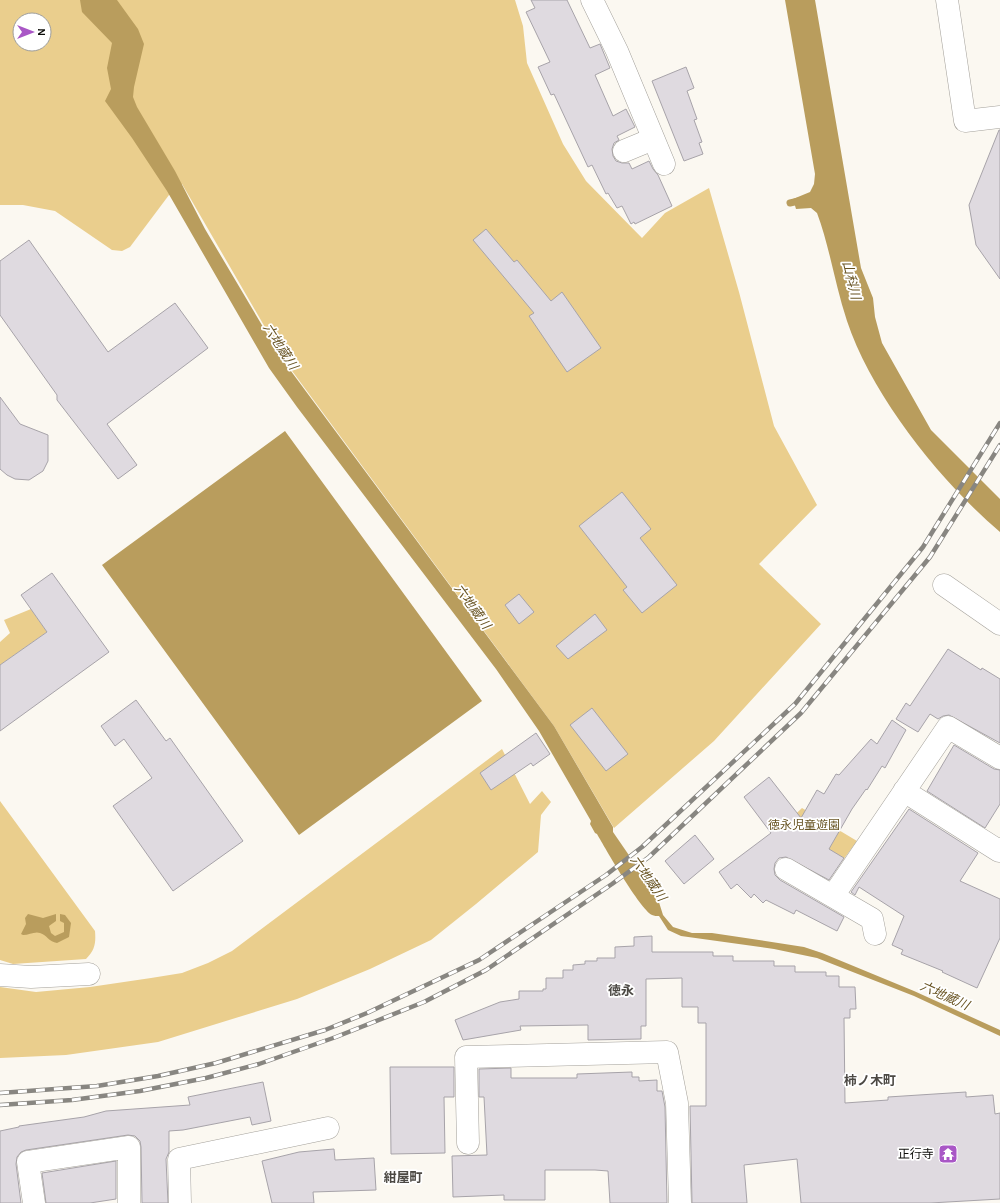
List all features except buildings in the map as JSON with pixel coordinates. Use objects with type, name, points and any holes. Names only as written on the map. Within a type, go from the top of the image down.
[{"type":"street","points":[[592,0],[617,51],[664,164]]},
{"type":"street","points":[[947,0],[965,121],[1000,117]]},
{"type":"street","points":[[624,151],[653,139]]},
{"type":"street","points":[[944,584],[1000,624]]},
{"type":"street","points":[[833,896],[948,727],[1000,758]]},
{"type":"street","points":[[904,792],[998,851],[1000,849]]},
{"type":"street","points":[[786,869],[872,919],[875,934]]},
{"type":"street","points":[[0,975],[31,978],[89,974]]},
{"type":"street","points":[[468,1143],[466,1057],[667,1052],[677,1103],[680,1203]]},
{"type":"street","points":[[180,1203],[179,1159],[328,1128]]},
{"type":"street","points":[[34,1203],[28,1162],[129,1147],[129,1203]]},
{"type":"green space","points":[[0,0],[515,0],[523,26],[527,63],[563,144],[586,181],[642,238],[665,213],[709,188],[739,292],[774,426],[817,505],[759,564],[821,624],[714,741],[614,828],[554,726],[284,360],[182,184],[169,195],[130,247],[122,251],[112,250],[55,211],[23,205],[0,205]]},
{"type":"green space","points":[[31,609],[47,632],[0,665],[0,642],[10,633],[4,620]]},
{"type":"green space","points":[[502,749],[530,804],[542,791],[551,802],[541,815],[538,852],[431,940],[370,969],[297,999],[158,1042],[66,1055],[0,1058],[0,987],[36,992],[90,987],[182,973],[208,963],[232,951]]},
{"type":"green space","points":[[0,801],[95,931],[94,946],[86,959],[13,964],[0,960]]},
{"type":"green space","name":"徳永児童遊園","points":[[802,808],[857,841],[843,860],[781,828]]},
{"type":"water","points":[[80,0],[117,0],[138,29],[144,44],[134,87],[133,97],[137,107],[175,171],[205,229],[282,359],[554,726],[613,827],[613,832],[657,896],[663,915],[673,927],[692,933],[712,933],[804,947],[822,953],[914,991],[1000,1030],[1000,1036],[914,996],[817,958],[774,949],[681,936],[668,930],[659,916],[652,915],[639,902],[595,833],[590,824],[591,821],[539,731],[496,669],[269,368],[167,191],[132,138],[105,101],[111,89],[107,68],[112,43],[82,12]]},
{"type":"water","name":"山科川","points":[[785,0],[815,0],[861,268],[873,298],[875,317],[882,343],[931,430],[1000,499],[1000,532],[954,488],[932,463],[910,436],[891,407],[858,350],[847,321],[817,213],[811,208],[796,209],[793,199],[810,192],[814,184],[815,174]]},
{"type":"water","points":[[285,431],[482,701],[299,835],[102,565]]},
{"type":"water","points":[[28,914],[43,918],[56,914],[56,921],[49,926],[51,933],[55,936],[64,932],[64,923],[60,921],[60,914],[65,915],[71,923],[69,937],[57,943],[38,933],[25,935],[21,934],[26,924],[25,918]]},
{"type":"waterway","points":[[790,203],[803,200]]},
{"type":"railway","points":[[0,1093],[97,1086],[158,1076],[216,1063],[325,1030],[367,1013],[479,960],[606,875],[642,847],[795,704],[923,547],[1000,423]]},
{"type":"railway","points":[[0,1105],[72,1100],[140,1091],[206,1078],[259,1064],[336,1037],[424,1002],[486,970],[649,857],[801,713],[930,557],[1000,445]]},
{"type":"place","name":"正行寺","points":[[948,1154]]},
{"type":"district","name":"徳永","points":[[621,990]]},
{"type":"district","name":"柿ノ木町","points":[[870,1080]]},
{"type":"district","name":"紺屋町","points":[[403,1177]]},
{"type":"water label","name":"六地蔵川","points":[[281,346]]},
{"type":"water label","name":"六地蔵川","points":[[473,606]]},
{"type":"water label","name":"六地蔵川","points":[[649,878]]},
{"type":"water label","name":"六地蔵川","points":[[945,995]]}]
